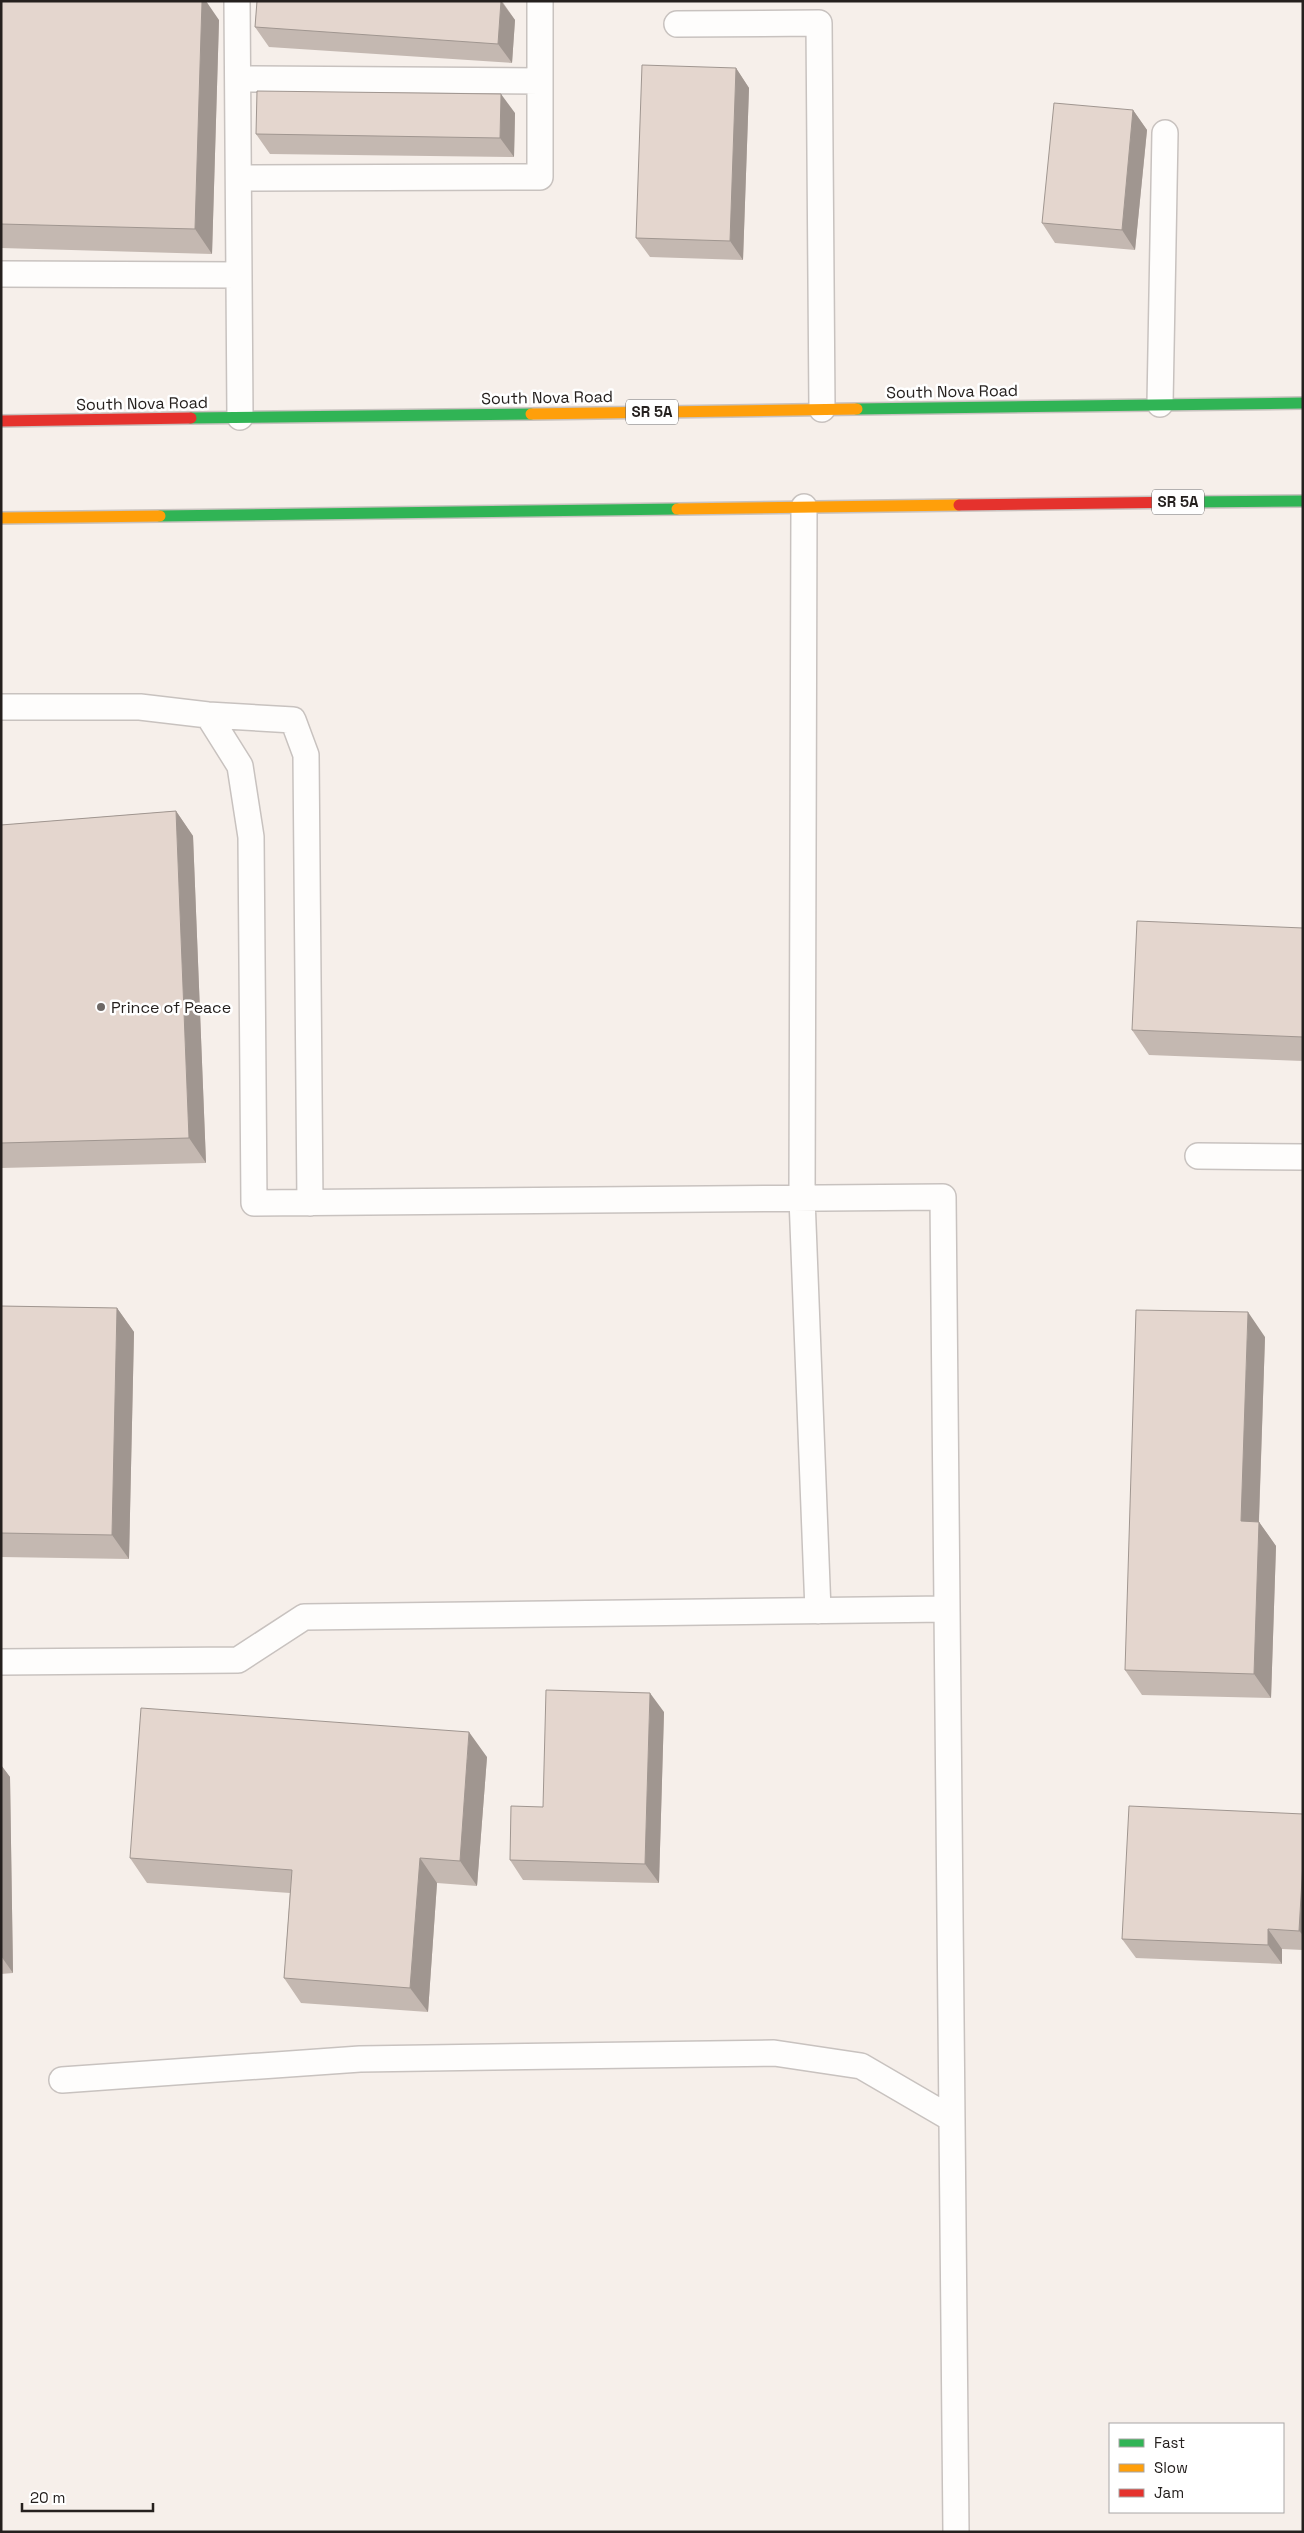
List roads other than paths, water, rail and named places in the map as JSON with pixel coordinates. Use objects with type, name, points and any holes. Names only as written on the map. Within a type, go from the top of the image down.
[{"type":"main road","name":"South Nova Road","points":[[1,421],[1303,403]]},
{"type":"main road","points":[[1297,501],[1303,495]]},
{"type":"main road","name":"SR 5A","points":[[1,518],[1297,501]]},
{"type":"lane","points":[[237,1],[240,417]]},
{"type":"lane","points":[[239,178],[540,177],[540,1]]},
{"type":"lane","points":[[678,24],[819,23],[822,409]]},
{"type":"lane","points":[[238,79],[540,81]]},
{"type":"lane","points":[[1160,404],[1164,132]]},
{"type":"lane","points":[[1,274],[239,275]]},
{"type":"lane","points":[[804,507],[802,1198],[818,1611]]},
{"type":"lane","points":[[1,707],[140,707],[208,715],[293,720],[306,755],[310,1203]]},
{"type":"lane","points":[[208,715],[240,766],[251,837],[254,1203],[943,1197],[956,2532]]},
{"type":"lane","points":[[1198,1156],[1303,1157]]},
{"type":"lane","points":[[1,1662],[238,1660],[304,1617],[948,1609]]},
{"type":"lane","points":[[62,2080],[360,2059],[774,2053],[861,2066],[952,2119]]},
{"type":"place","name":"Prince of Peace","points":[[101,1007]]}]
